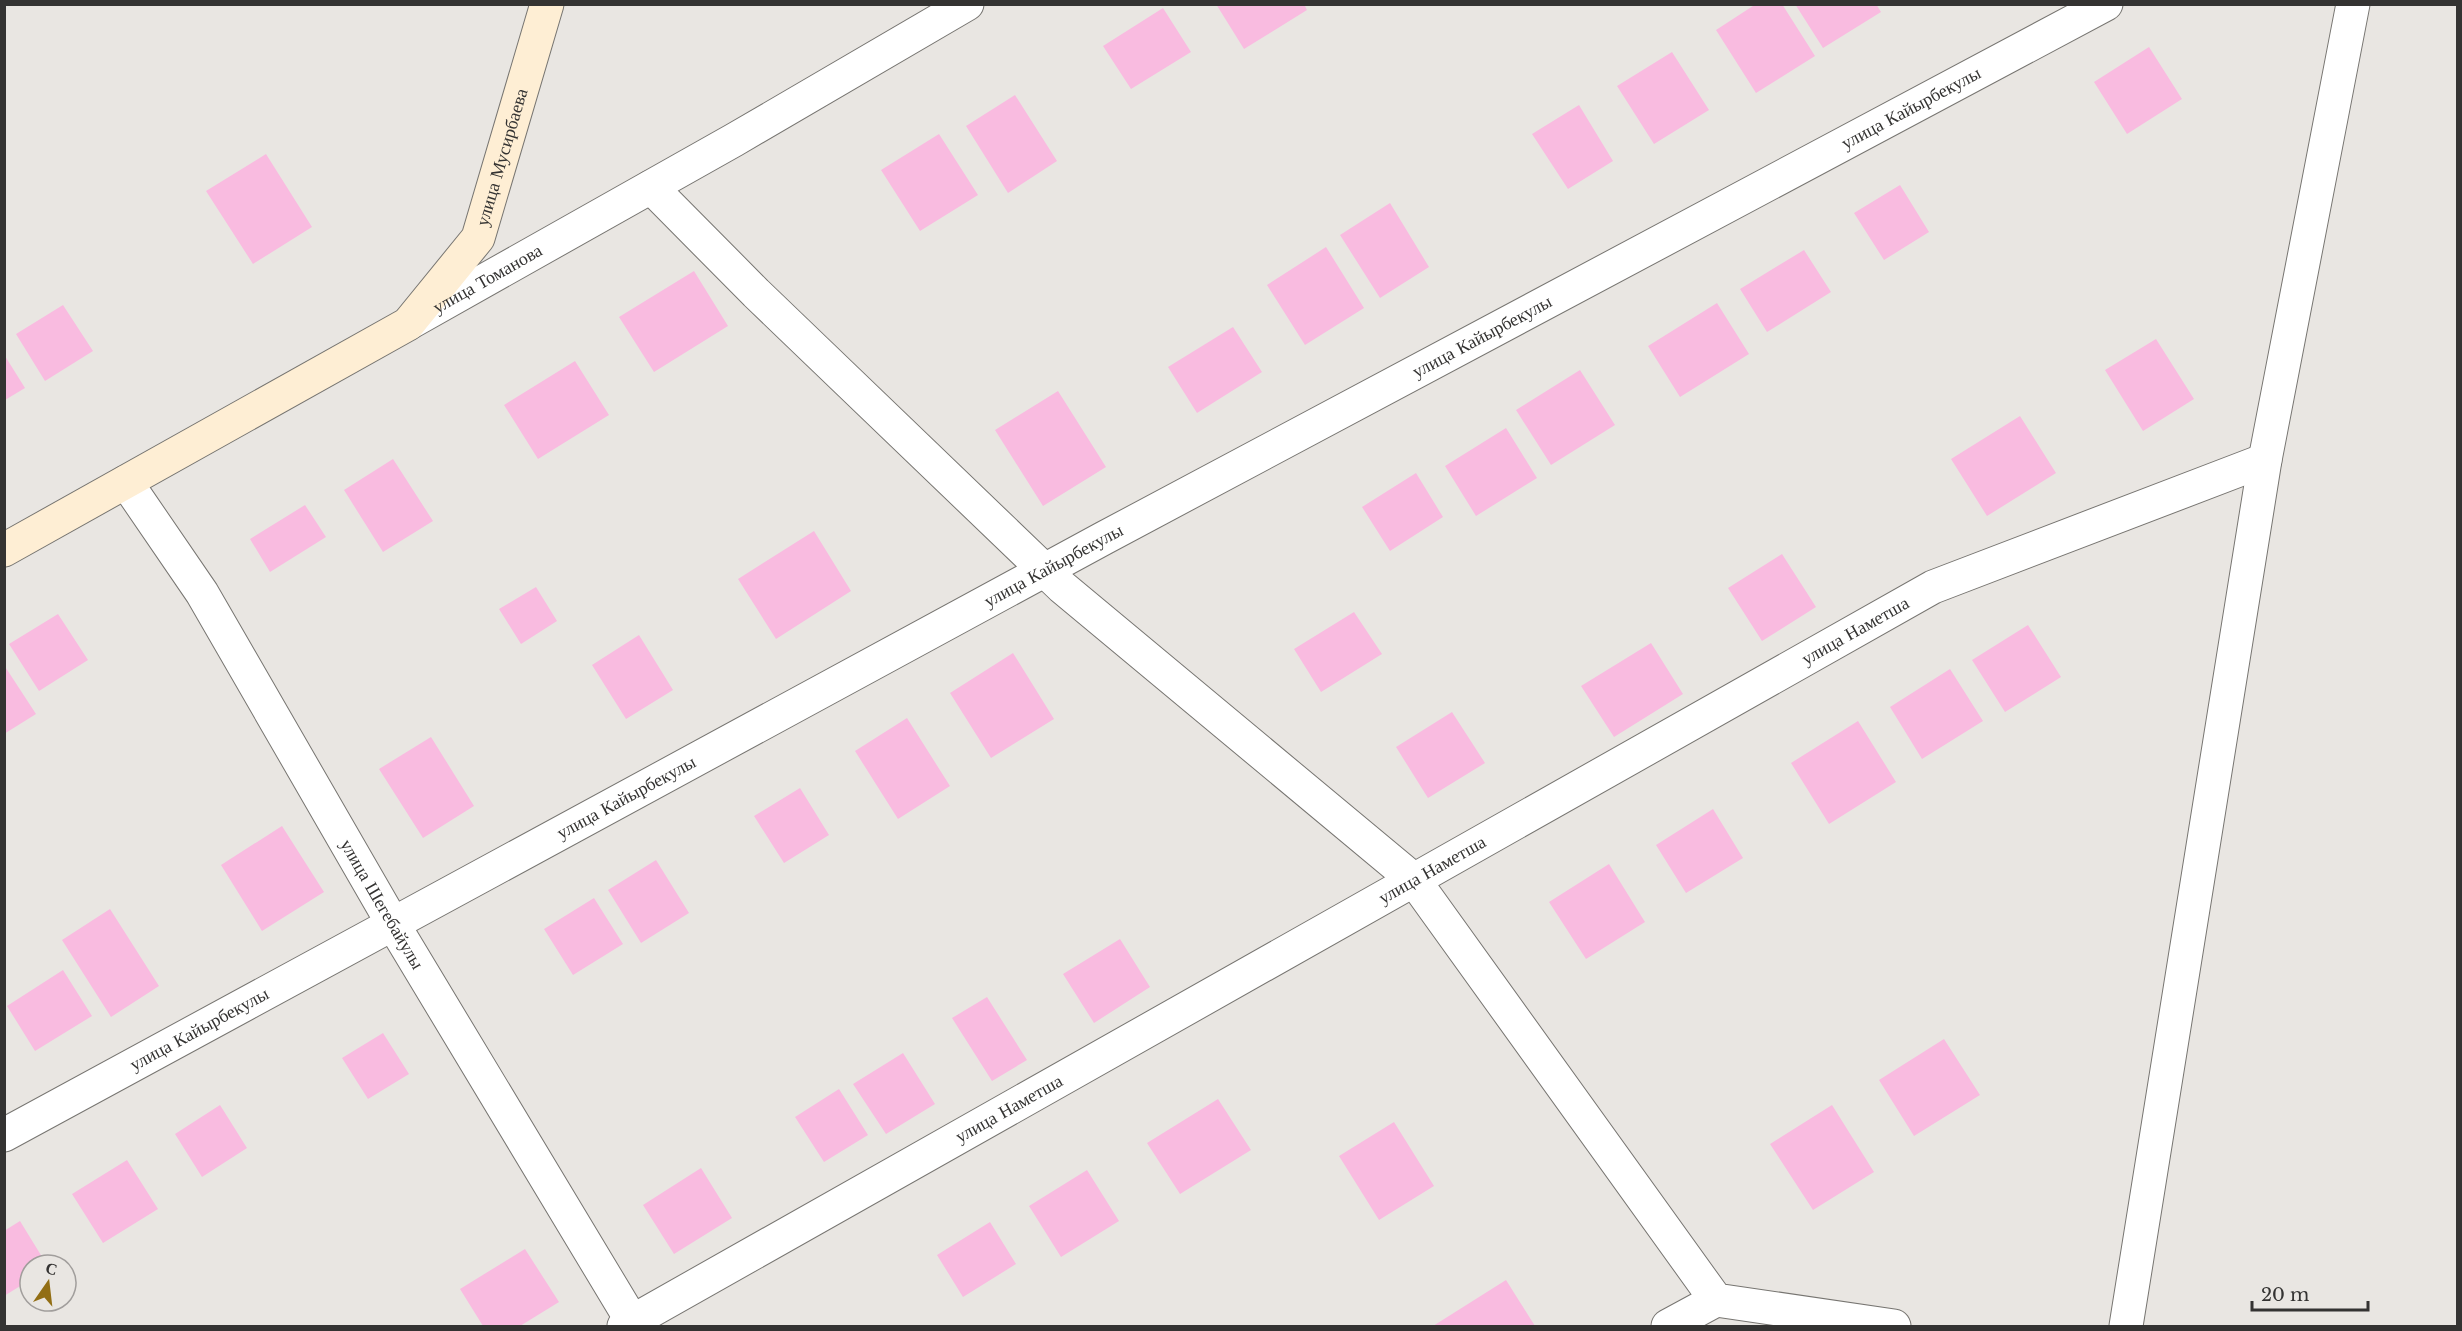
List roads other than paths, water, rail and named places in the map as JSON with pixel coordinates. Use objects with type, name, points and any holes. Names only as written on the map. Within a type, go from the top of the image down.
[{"type":"street","name":"улица Мусирбаева","points":[[408,324],[478,238],[547,4]]},
{"type":"street","name":"улица Томанова","points":[[4,550],[651,187],[967,4]]},
{"type":"street","name":"улица Кайырбекулы","points":[[4,1135],[1044,570],[2106,4]]},
{"type":"street","points":[[2126,1326],[2265,460],[2353,4]]},
{"type":"street","points":[[651,187],[756,293],[1044,570],[1414,880],[1716,1300]]},
{"type":"street","name":"улица Наметша","points":[[630,1325],[1933,586],[2265,460]]},
{"type":"street","name":"улица Шегебайулы","points":[[126,482],[202,593],[393,924],[630,1325]]},
{"type":"street","points":[[1668,1326],[1716,1300],[1894,1326]]}]
